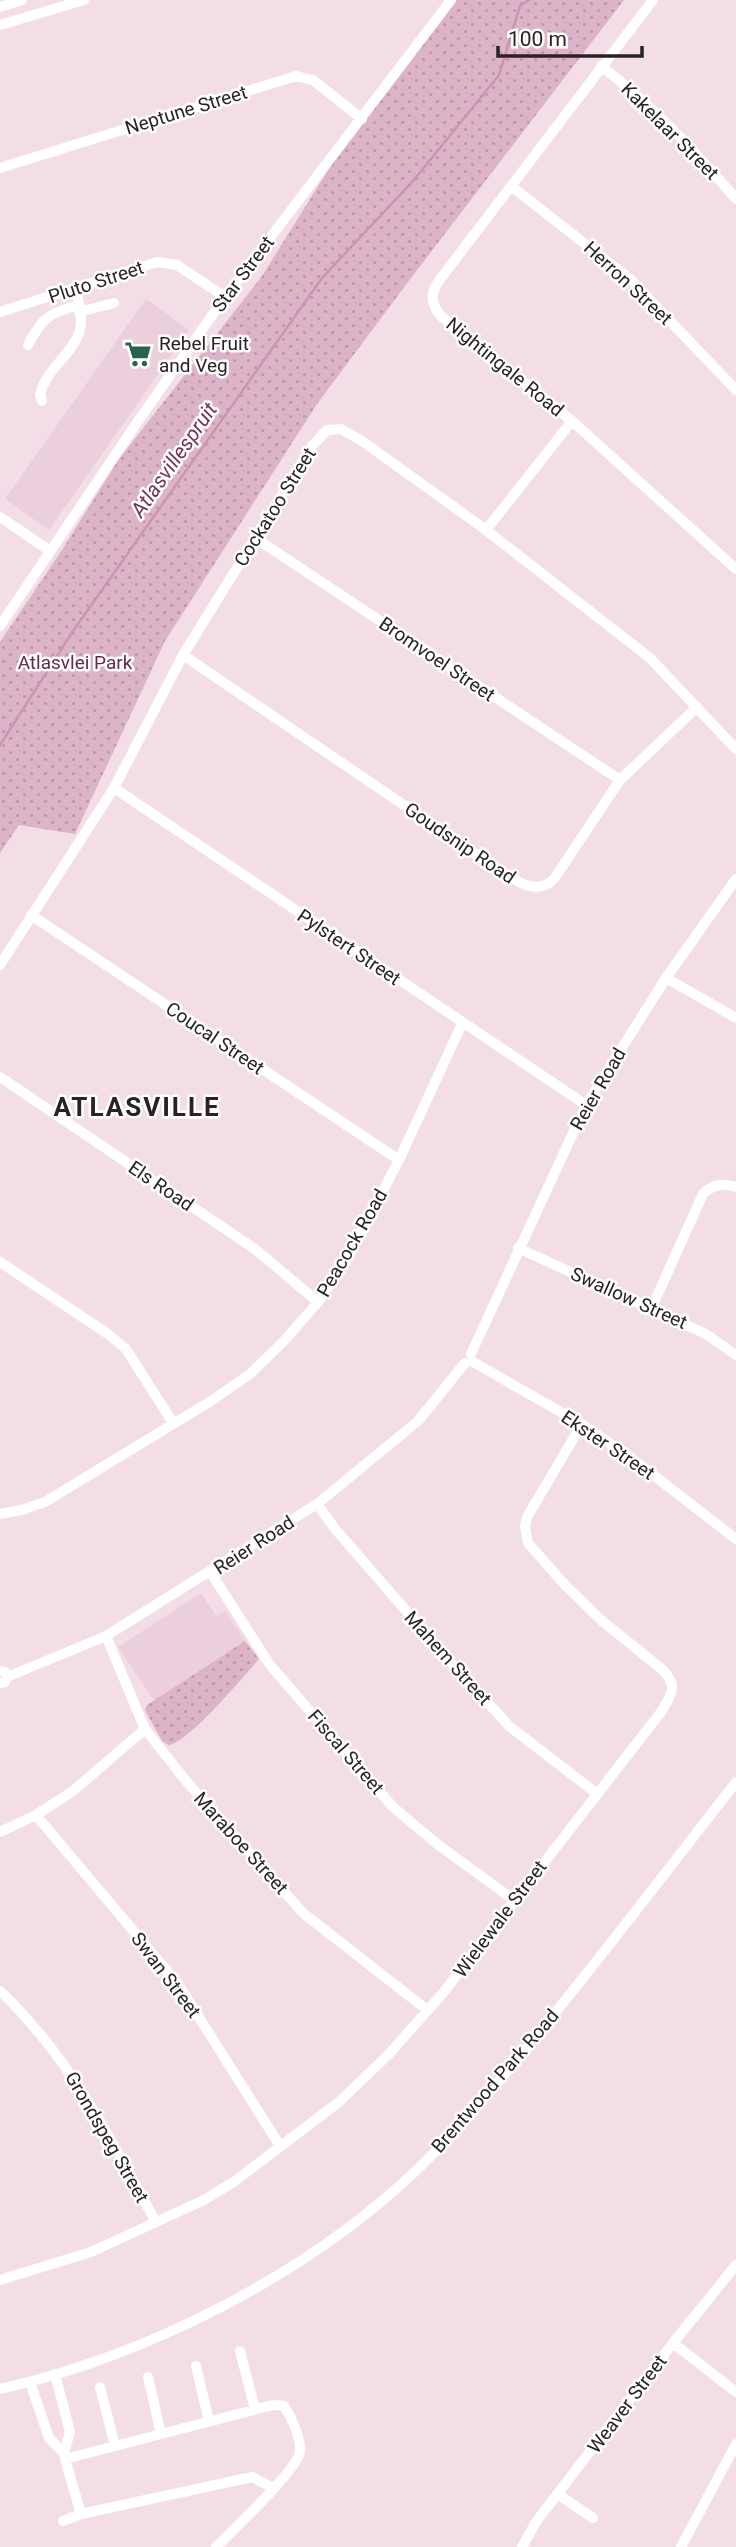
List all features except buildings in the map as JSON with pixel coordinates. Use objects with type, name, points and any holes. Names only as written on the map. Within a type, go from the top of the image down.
[{"type":"street","points":[[0,7],[22,0]]},
{"type":"street","points":[[0,25],[83,0]]},
{"type":"street","name":"Star Street","points":[[0,626],[225,297],[451,0]]},
{"type":"street","name":"Nightingale Road","points":[[653,0],[435,285],[432,294],[433,306],[441,316],[572,421],[736,569]]},
{"type":"street","name":"Kakelaar Street","points":[[601,66],[658,113],[736,199]]},
{"type":"street","name":"Neptune Street","points":[[0,168],[296,76],[313,80],[362,119]]},
{"type":"street","name":"Herron Street","points":[[512,186],[630,279],[736,390]]},
{"type":"street","name":"Pluto Street","points":[[0,312],[164,262],[177,265],[225,297]]},
{"type":"street","points":[[42,401],[40,395],[44,383],[79,334],[76,288]]},
{"type":"street","points":[[28,345],[37,327],[54,312],[114,303]]},
{"type":"street","points":[[486,530],[572,421]]},
{"type":"street","name":"Cockatoo Street","points":[[0,965],[114,788],[183,655],[317,439],[327,430],[346,430],[486,530],[650,658],[736,749]]},
{"type":"street","points":[[0,517],[50,551]]},
{"type":"street","name":"Bromvoel Street","points":[[256,538],[620,780]]},
{"type":"street","name":"Goudsnip Road","points":[[183,655],[526,886],[542,887],[554,879],[620,780],[697,707]]},
{"type":"street","name":"Pylstert Street","points":[[114,788],[586,1105]]},
{"type":"street","name":"Reier Road","points":[[2,1677],[106,1636],[211,1573],[317,1504],[418,1421],[470,1360],[518,1248],[586,1105],[666,978],[736,879]]},
{"type":"street","name":"Coucal Street","points":[[31,915],[399,1160]]},
{"type":"street","points":[[666,978],[736,1018]]},
{"type":"street","name":"Peacock Road","points":[[0,1514],[45,1502],[211,1401],[250,1374],[284,1341],[318,1302],[345,1263],[399,1160],[462,1024]]},
{"type":"street","name":"Els Road","points":[[0,1077],[256,1249],[318,1302]]},
{"type":"street","points":[[652,1307],[703,1194],[722,1184],[736,1187]]},
{"type":"street","name":"Swallow Street","points":[[518,1248],[652,1307],[706,1334],[736,1355]]},
{"type":"street","points":[[0,1262],[108,1334],[126,1349],[173,1423]]},
{"type":"street","name":"Ekster Street","points":[[470,1360],[582,1424],[630,1457],[736,1539]]},
{"type":"street","name":"Wielewale Street","points":[[0,2280],[91,2252],[214,2194],[339,2102],[389,2054],[426,2009],[443,1993],[661,1712],[672,1693],[672,1680],[601,1620],[528,1543],[525,1526],[527,1517],[582,1424]]},
{"type":"street","name":"Mahem Street","points":[[317,1504],[336,1530],[431,1640],[509,1726],[596,1793]]},
{"type":"street","name":"Fiscal Street","points":[[211,1573],[271,1665],[393,1807],[437,1844],[514,1900]]},
{"type":"street","name":"Maraboe Street","points":[[106,1636],[145,1729],[187,1782],[303,1913],[426,2009]]},
{"type":"street","points":[[0,1832],[36,1815],[73,1791],[145,1729]]},
{"type":"street","name":"Brentwood Park Road","points":[[0,2389],[87,2364],[209,2312],[308,2255],[353,2223],[419,2167],[469,2117],[511,2068],[736,1782]]},
{"type":"street","name":"Swan Street","points":[[36,1815],[178,1984],[280,2146]]},
{"type":"street","name":"Grondspeg Street","points":[[0,1991],[13,2002],[61,2060],[100,2119],[156,2222]]},
{"type":"street","name":"Weaver Street","points":[[522,2547],[536,2522],[736,2265]]},
{"type":"street","points":[[673,2343],[736,2392]]},
{"type":"street","points":[[240,2351],[255,2409]]},
{"type":"street","points":[[196,2366],[209,2421]]},
{"type":"street","points":[[55,2374],[70,2432],[65,2456]]},
{"type":"street","points":[[148,2377],[161,2434]]},
{"type":"street","points":[[30,2382],[49,2438],[65,2456],[81,2514]]},
{"type":"street","points":[[100,2387],[115,2446]]},
{"type":"street","points":[[65,2456],[115,2446],[255,2409],[273,2405],[284,2406],[292,2418],[300,2450],[299,2457],[289,2472],[216,2547]]},
{"type":"street","points":[[681,2547],[736,2444]]},
{"type":"street","points":[[63,2521],[81,2514],[252,2477],[274,2488]]},
{"type":"street","points":[[559,2495],[593,2518]]},
{"type":"shaded area","points":[[146,299],[189,330],[49,530],[5,499]]},
{"type":"shaded area","points":[[201,1593],[216,1616],[225,1611],[245,1641],[154,1700],[118,1647]]},
{"type":"green space","name":"Atlasvlei Park","points":[[457,0],[624,0],[317,404],[165,641],[75,834],[19,825],[0,853],[0,642],[119,459],[262,276],[350,135]]},
{"type":"green space","points":[[245,1641],[259,1659],[216,1708],[189,1733],[169,1745],[162,1741],[145,1710],[147,1705]]},
{"type":"waterway","name":"Atlasvillespruit","points":[[0,745],[73,631],[322,278],[413,181],[499,75],[520,6],[529,0]]},
{"type":"place","name":"Rebel Fruit and Veg","points":[[138,354]]},
{"type":"district","name":"ATLASVILLE","points":[[137,1107]]}]
